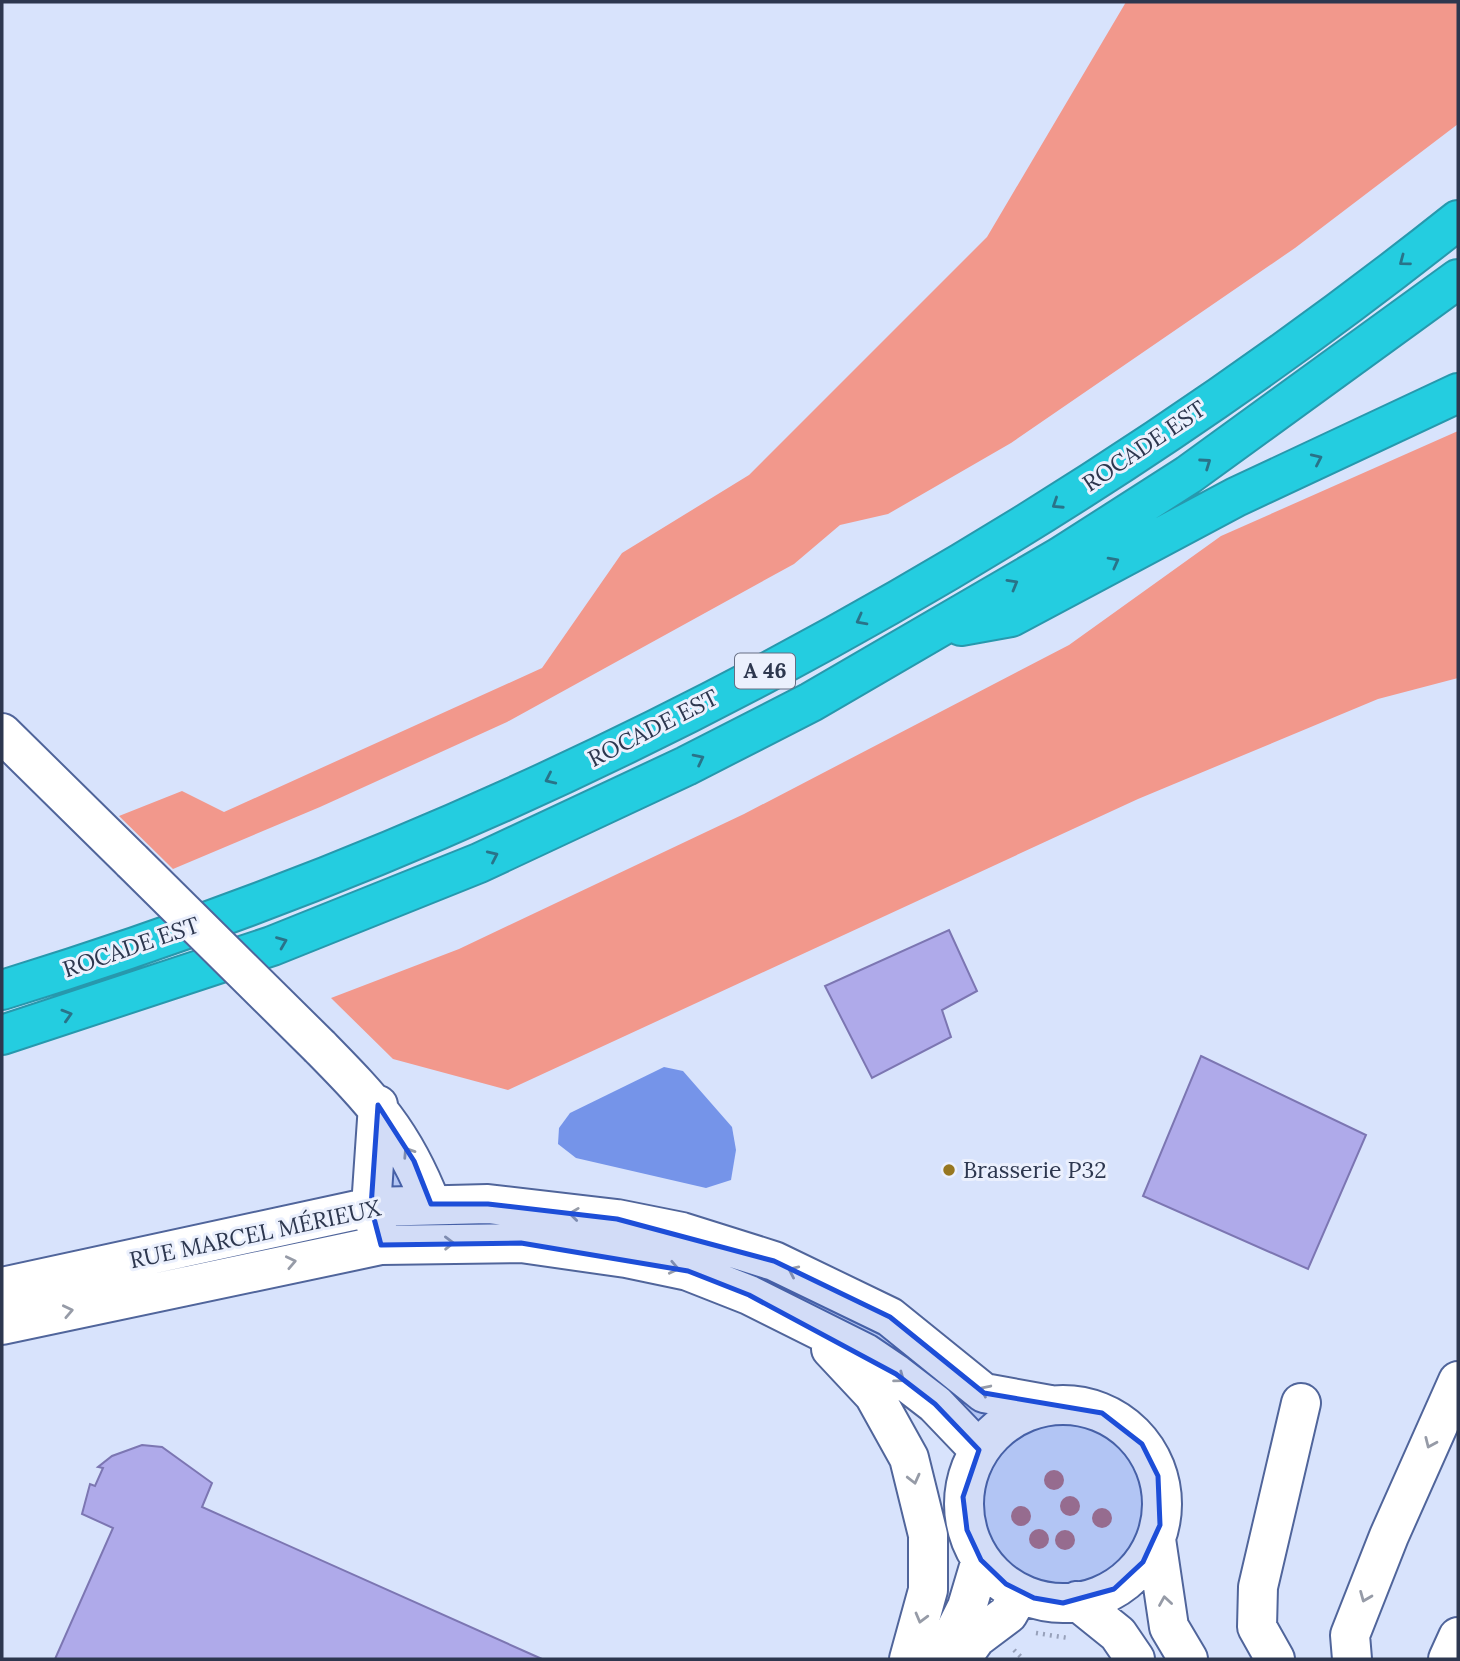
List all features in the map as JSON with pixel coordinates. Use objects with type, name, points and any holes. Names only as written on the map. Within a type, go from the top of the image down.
[{"type":"highway","name":"ROCADE EST","points":[[2,990],[247,907],[453,824],[652,731],[880,610],[1031,521],[1320,326],[1458,220]]},
{"type":"highway","name":"ROCADE EST","points":[[2,1035],[272,946],[479,863],[686,766],[811,702],[1060,557],[1188,475],[1458,279]]},
{"type":"highway","points":[[933,631],[1011,617],[1236,497],[1458,393]]},
{"type":"street","points":[[2,733],[377,1105],[414,1161],[431,1204]]},
{"type":"street","points":[[377,1105],[371,1207],[381,1245]]},
{"type":"street","name":"RUE MARCEL MÉRIEUX","points":[[2,1287],[371,1207],[488,1204],[617,1219],[682,1232],[774,1261],[890,1317],[984,1393],[1051,1405]]},
{"type":"street","name":"RUE MARCEL MÉRIEUX","points":[[2,1325],[381,1245],[521,1243],[625,1258],[688,1271],[749,1295],[865,1353],[935,1404],[967,1441],[979,1450]]},
{"type":"street","name":"RUE MARCEL MÉRIEUX","points":[[808,1324],[874,1395],[909,1458],[928,1535],[929,1576],[924,1611],[909,1659]]},
{"type":"street","points":[[1352,1659],[1350,1635],[1389,1536],[1458,1381]]},
{"type":"street","points":[[1275,1659],[1258,1627],[1258,1587],[1301,1403]]},
{"type":"street","points":[[1077,1619],[1102,1594],[1125,1581],[1143,1562],[1156,1539],[1162,1510],[1161,1493],[1158,1476],[1142,1444],[1117,1421],[1102,1413],[1068,1405],[1051,1405],[1036,1408],[1009,1420],[979,1450],[963,1497],[967,1530],[981,1560],[992,1573],[1020,1593],[1048,1601],[1077,1619],[1118,1634],[1135,1659]]},
{"type":"street","points":[[1156,1539],[1169,1627],[1188,1659]]},
{"type":"street","points":[[941,1659],[967,1606],[981,1560]]},
{"type":"street","points":[[961,1659],[976,1638],[1008,1614],[1020,1593]]},
{"type":"street","points":[[1449,1659],[1458,1637]]},
{"type":"path","points":[[1029,1633],[1061,1639],[1077,1619]]},
{"type":"highlighted area","points":[[378,1105],[414,1161],[431,1204],[488,1204],[617,1219],[774,1261],[890,1317],[984,1393],[1102,1413],[1142,1444],[1158,1476],[1160,1525],[1143,1562],[1114,1589],[1063,1603],[1034,1598],[1006,1584],[981,1560],[967,1530],[963,1497],[979,1450],[935,1404],[896,1374],[749,1295],[688,1271],[521,1243],[381,1245],[371,1207]]},
{"type":"shaded area","points":[[1126,2],[1458,2],[1458,124],[1295,248],[1011,443],[888,514],[840,525],[794,564],[507,722],[320,807],[173,869],[119,816],[182,791],[224,812],[542,668],[622,553],[749,475],[987,237]]},
{"type":"shaded area","points":[[1458,431],[1458,678],[1378,699],[1138,799],[508,1090],[393,1059],[331,998],[459,949],[744,814],[1069,645],[1221,536]]},
{"type":"water","points":[[664,1067],[683,1071],[732,1127],[736,1150],[731,1180],[706,1188],[576,1158],[558,1144],[559,1128],[570,1113]]},
{"type":"building","points":[[949,930],[977,991],[942,1010],[951,1037],[872,1078],[825,986]]},
{"type":"building","points":[[1201,1056],[1366,1135],[1308,1269],[1143,1196]]},
{"type":"building","points":[[142,1445],[162,1447],[212,1483],[202,1507],[542,1659],[55,1659],[113,1528],[82,1514],[90,1484],[95,1486],[103,1468],[98,1467],[112,1456]]},
{"type":"place","name":"Brasserie P32","points":[[949,1170]]}]
